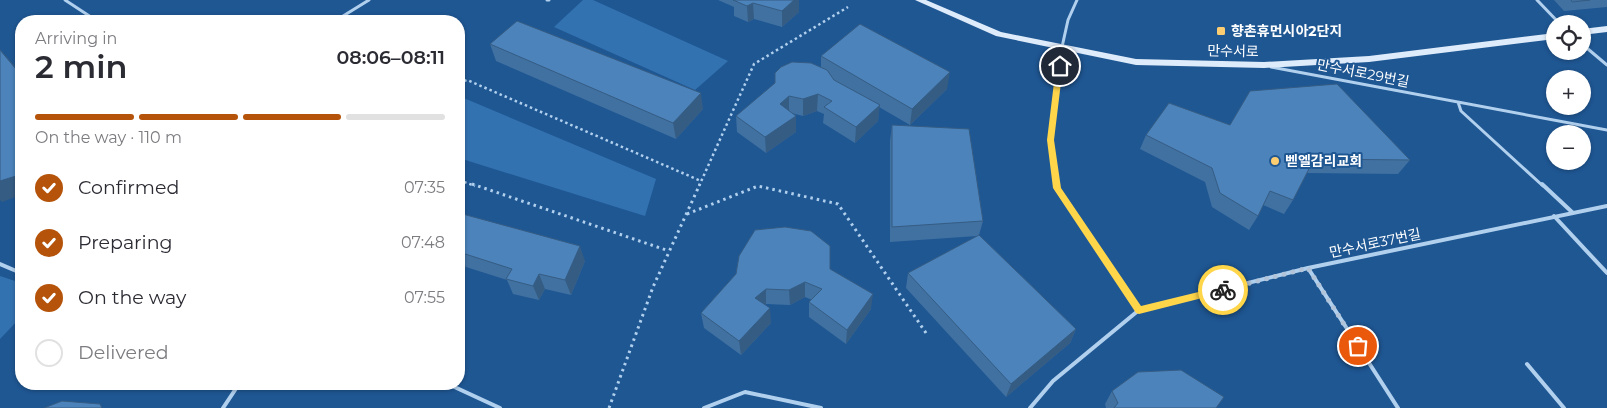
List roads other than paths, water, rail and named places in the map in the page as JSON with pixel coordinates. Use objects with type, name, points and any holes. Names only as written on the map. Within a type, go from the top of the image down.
[{"type":"street","name":"만수서로","points":[[919,0],[999,34],[1136,62],[1264,65],[1369,59],[1546,37]]},
{"type":"street","points":[[1591,31],[1607,29]]},
{"type":"street","points":[[1062,47],[1050,140],[1057,188],[1139,310]]},
{"type":"lane","points":[[65,0],[88,15]]},
{"type":"lane","points":[[345,15],[369,0]]},
{"type":"lane","points":[[1062,47],[1068,20],[1076,0]]},
{"type":"lane","points":[[1538,0],[1552,15]]},
{"type":"lane","points":[[1591,52],[1607,65]]},
{"type":"lane","name":"만수서로29번길","points":[[1264,65],[1607,130]]},
{"type":"lane","points":[[1458,102],[1461,111],[1573,213]]},
{"type":"lane","name":"만수서로37번길","points":[[1139,310],[1308,268],[1607,206]]},
{"type":"lane","points":[[1554,216],[1607,273]]},
{"type":"lane","points":[[0,264],[15,270]]},
{"type":"lane","points":[[1308,268],[1398,408]]},
{"type":"lane","points":[[1030,408],[1053,381],[1139,310]]},
{"type":"lane","points":[[1527,364],[1564,408]]},
{"type":"lane","points":[[223,408],[235,390]]},
{"type":"lane","points":[[461,390],[500,408]]},
{"type":"lane","points":[[704,408],[745,392],[821,408]]},
{"type":"place","name":"향촌휴먼시아2단지","points":[[1221,31]]},
{"type":"place","name":"벧엘감리교회","points":[[1275,161]]}]
